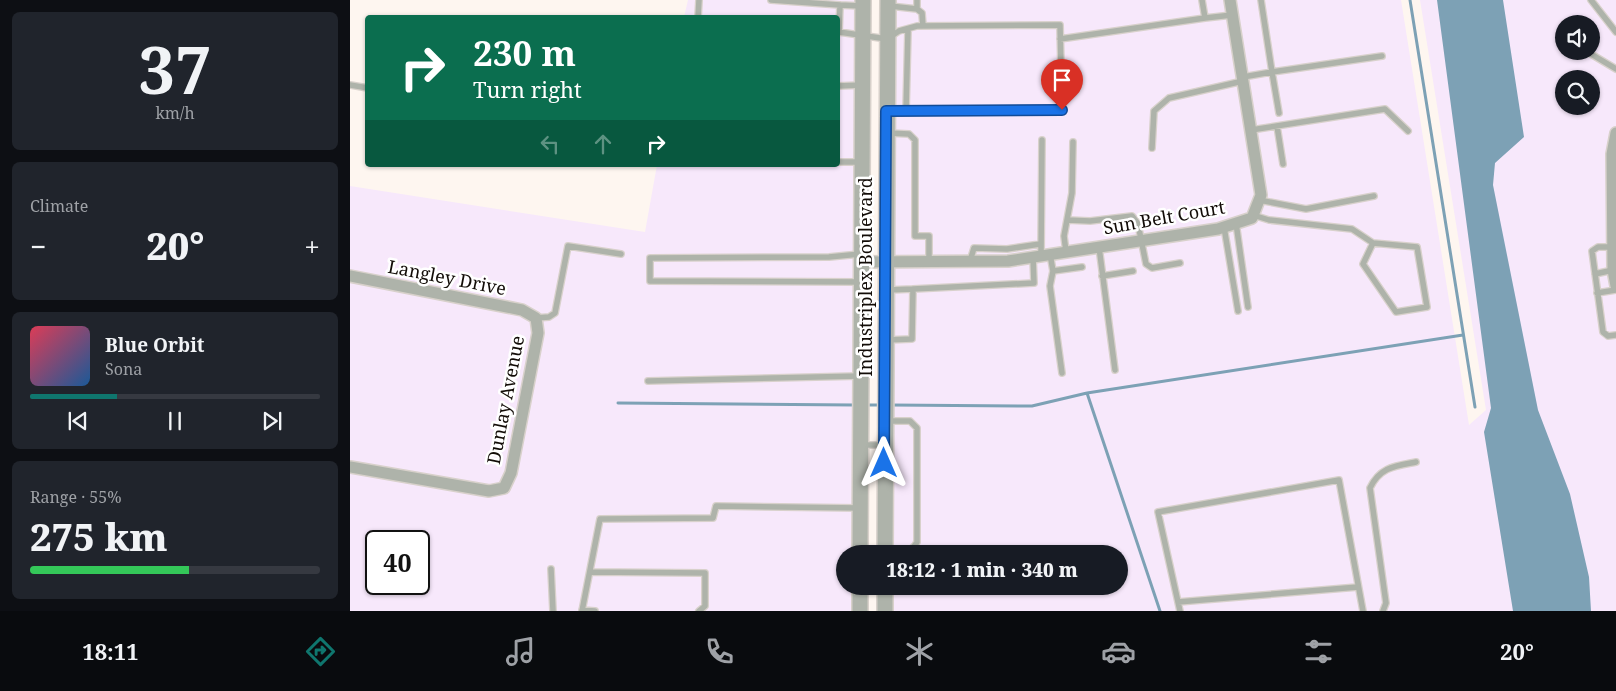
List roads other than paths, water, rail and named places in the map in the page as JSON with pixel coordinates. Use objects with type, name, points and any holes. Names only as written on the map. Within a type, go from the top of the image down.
[{"type":"street","points":[[1230,0],[1261,195],[1253,215]]},
{"type":"street","name":"Industriplex Boulevard","points":[[860,545],[860,258],[863,3]]},
{"type":"street","name":"Industriplex Boulevard","points":[[885,545],[884,340],[888,3]]},
{"type":"street","points":[[1616,136],[1614,169],[1614,270],[1616,286]]},
{"type":"street","name":"Sun Belt Court","points":[[860,258],[885,263],[1008,261],[1041,253],[1066,252],[1224,227],[1252,218],[1253,215]]},
{"type":"street","name":"Langley Drive","points":[[350,276],[522,310],[536,318]]},
{"type":"street","name":"Dunlay Avenue","points":[[350,467],[489,491],[504,488],[511,473],[538,333],[536,318]]},
{"type":"street","points":[[860,595],[860,611]]},
{"type":"street","points":[[885,595],[885,611]]},
{"type":"lane","points":[[698,15],[699,0]]},
{"type":"lane","points":[[771,0],[840,5],[863,3]]},
{"type":"lane","points":[[917,0],[917,9]]},
{"type":"lane","points":[[1202,0],[1205,18]]},
{"type":"lane","points":[[1261,0],[1279,114]]},
{"type":"lane","points":[[1591,0],[1616,32]]},
{"type":"lane","points":[[888,3],[917,9],[922,13],[923,26]]},
{"type":"lane","points":[[839,15],[840,5]]},
{"type":"lane","points":[[1060,39],[1232,15]]},
{"type":"lane","points":[[840,32],[887,39],[899,31],[923,26],[1060,26],[1062,110],[886,111]]},
{"type":"lane","points":[[906,111],[908,30]]},
{"type":"lane","points":[[1152,148],[1154,111],[1169,98],[1272,72],[1382,56]]},
{"type":"lane","points":[[1600,59],[1616,69]]},
{"type":"lane","points":[[350,85],[365,88]]},
{"type":"lane","points":[[840,86],[862,85]]},
{"type":"lane","points":[[1251,130],[1385,110],[1408,131]]},
{"type":"lane","points":[[1277,126],[1283,164]]},
{"type":"lane","points":[[886,133],[906,133],[915,140],[915,236],[929,236],[929,262]]},
{"type":"lane","points":[[885,290],[1034,283],[1041,253],[1042,140]]},
{"type":"lane","points":[[1066,252],[1064,236],[1072,193],[1073,142]]},
{"type":"lane","points":[[840,162],[861,162]]},
{"type":"lane","points":[[1259,200],[1306,209],[1374,196]]},
{"type":"lane","points":[[1253,215],[1269,220],[1352,229],[1373,243],[1417,247],[1427,307],[1396,312],[1363,264],[1373,243]]},
{"type":"lane","points":[[1067,220],[1090,221],[1132,216],[1138,224],[1146,264],[1152,268],[1180,263]]},
{"type":"lane","points":[[1236,223],[1248,307]]},
{"type":"lane","points":[[1224,227],[1238,311]]},
{"type":"lane","points":[[536,318],[549,317],[555,314],[568,246],[621,254]]},
{"type":"lane","points":[[1615,247],[1598,246],[1592,251],[1603,332],[1608,336],[1616,335]]},
{"type":"lane","points":[[1099,247],[1115,370]]},
{"type":"lane","points":[[1041,253],[1053,271],[1050,286],[1062,373]]},
{"type":"lane","points":[[860,258],[650,258],[650,281],[860,282]]},
{"type":"lane","points":[[1053,271],[1082,267]]},
{"type":"lane","points":[[1595,274],[1614,270]]},
{"type":"lane","points":[[1102,276],[1133,271]]},
{"type":"lane","points":[[884,340],[912,339],[913,289]]},
{"type":"lane","points":[[1598,293],[1616,290]]},
{"type":"lane","points":[[648,382],[860,376]]},
{"type":"lane","points":[[884,420],[910,421],[917,428],[916,545]]},
{"type":"lane","points":[[861,445],[884,445]]},
{"type":"lane","points":[[1383,611],[1386,603],[1370,488],[1378,475],[1386,468],[1416,462]]},
{"type":"lane","points":[[1180,611],[1158,512],[1339,480],[1362,611]]},
{"type":"lane","points":[[595,611],[582,611],[600,519],[712,518],[716,506],[860,508]]},
{"type":"lane","points":[[552,569],[553,611]]},
{"type":"lane","points":[[590,572],[705,573],[704,606],[699,611]]},
{"type":"lane","points":[[1178,602],[1358,587]]},
{"type":"water","points":[[1437,0],[1503,0],[1524,137],[1495,163],[1493,185],[1538,410],[1570,494],[1589,577],[1591,611],[1513,611],[1484,432],[1491,408]]},
{"type":"waterway","points":[[1410,0],[1475,407]]},
{"type":"waterway","points":[[1160,611],[1087,393],[1463,335]]},
{"type":"waterway","points":[[891,405],[1032,406],[1087,393]]},
{"type":"waterway","points":[[618,403],[854,405]]},
{"type":"waterway","points":[[867,405],[878,405]]}]
